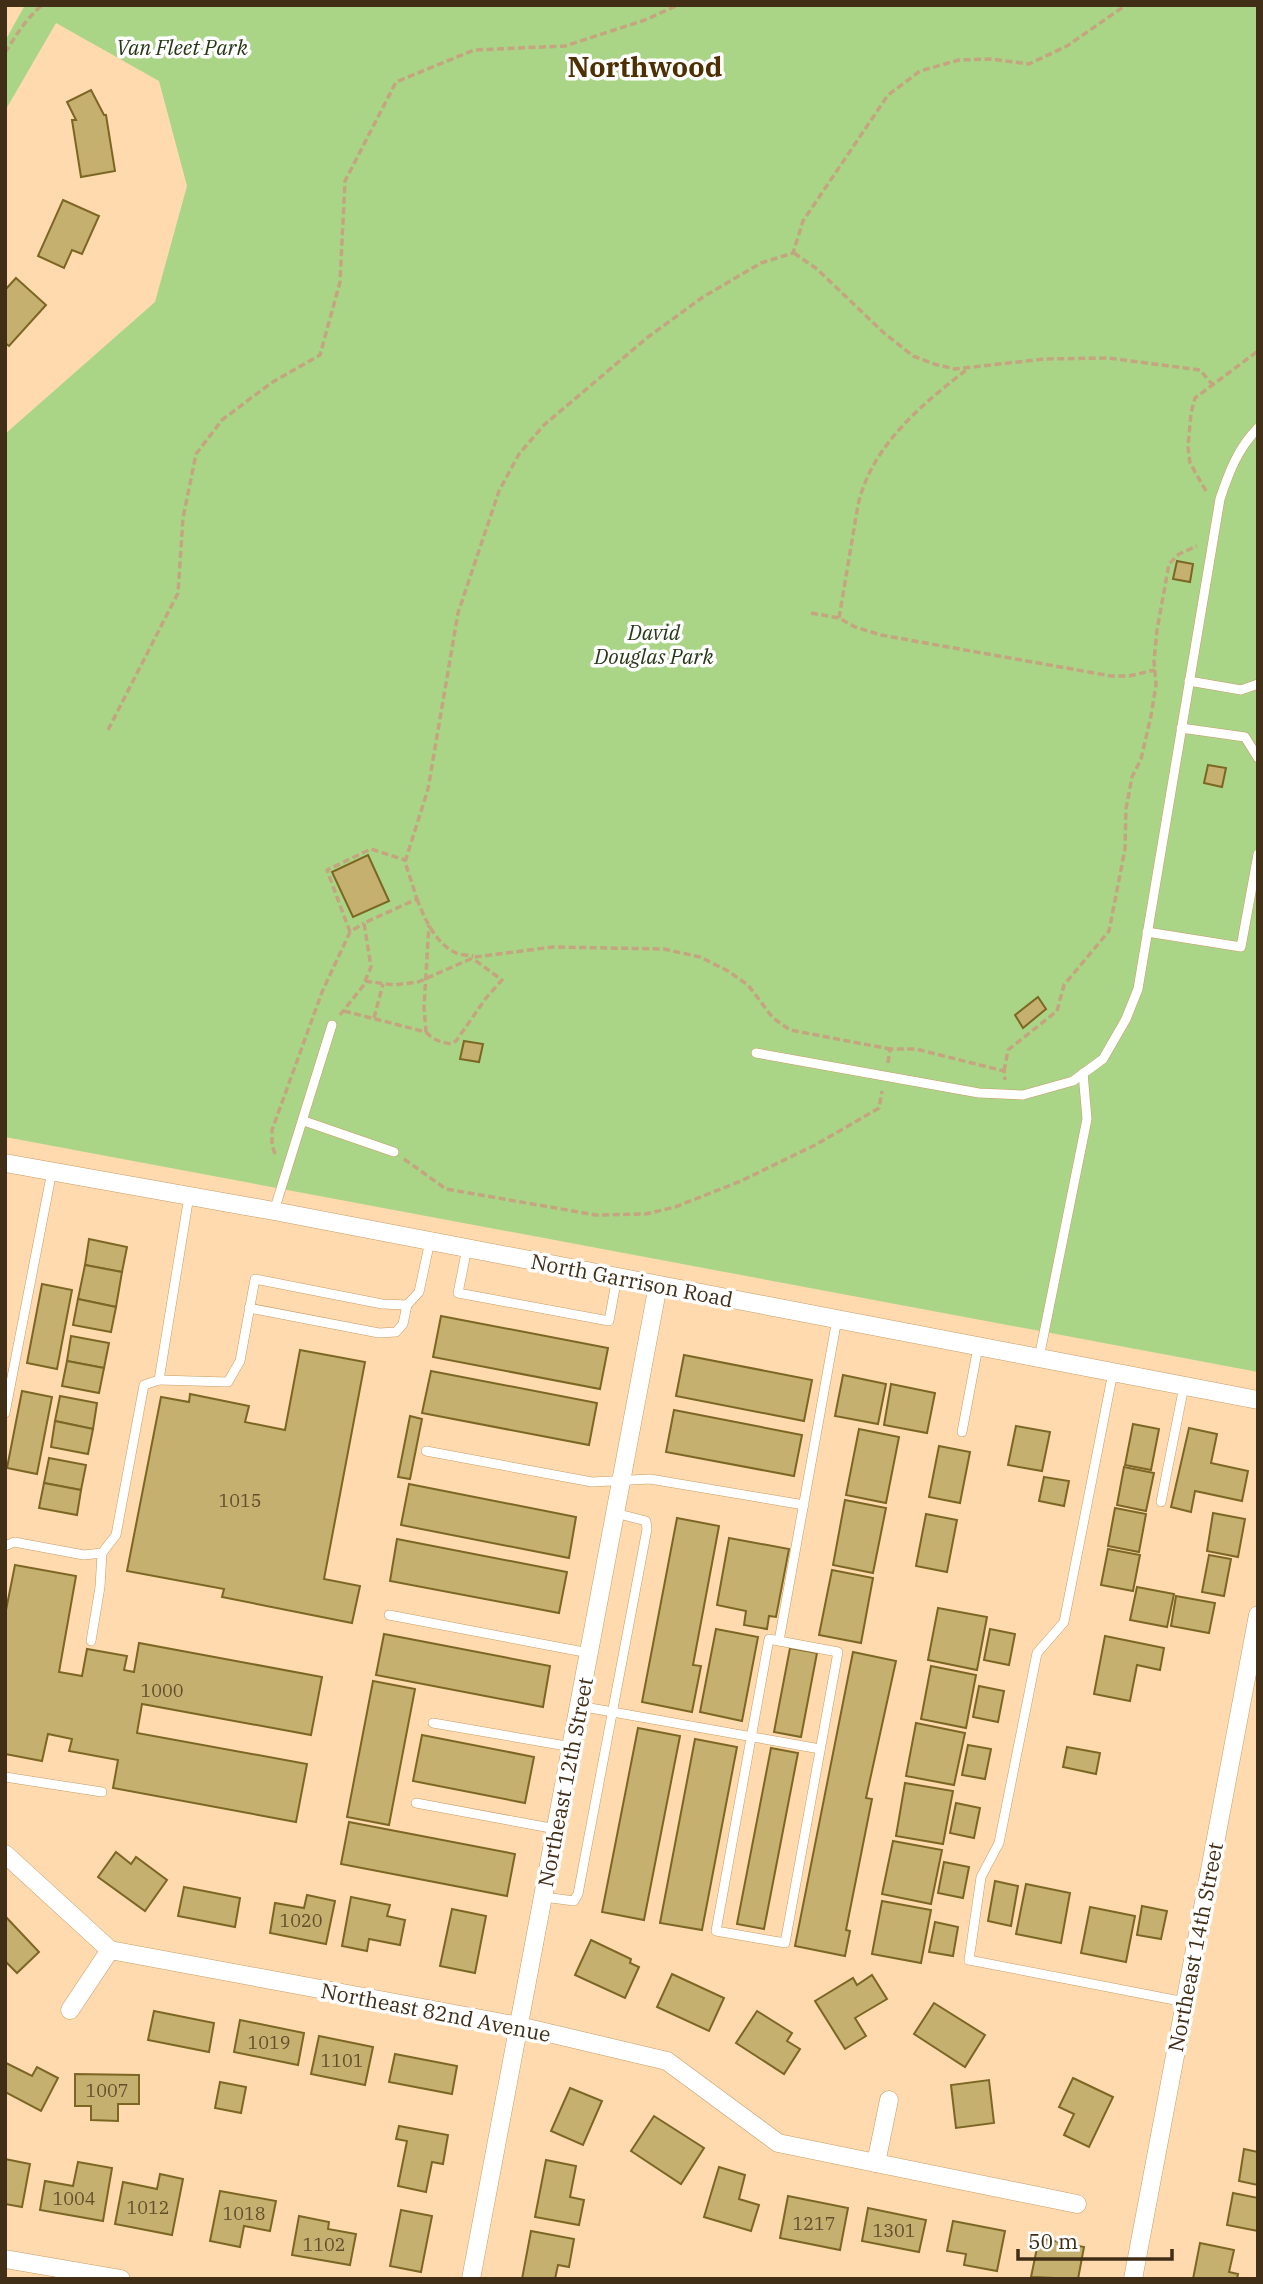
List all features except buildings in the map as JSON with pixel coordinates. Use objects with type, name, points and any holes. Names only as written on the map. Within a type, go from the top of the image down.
[{"type":"street","name":"North Garrison Road","points":[[5,1163],[274,1211],[1258,1400]]},
{"type":"street","name":"Northeast 12th Street","points":[[471,2279],[658,1285]]},
{"type":"street","name":"Northeast 14th Street","points":[[1133,2279],[1258,1615]]},
{"type":"street","points":[[5,1854],[110,1950],[70,2010]]},
{"type":"street","name":"Northeast 82nd Avenue","points":[[110,1950],[519,2026],[667,2062],[778,2143],[1077,2204]]},
{"type":"street","points":[[876,2163],[889,2100]]},
{"type":"street","points":[[5,2259],[121,2279]]},
{"type":"lane","points":[[756,1053],[979,1093],[1023,1095],[1073,1081],[1103,1059],[1126,1019],[1138,989],[1220,499],[1231,464],[1258,428]]},
{"type":"lane","points":[[1189,681],[1241,690],[1258,684]]},
{"type":"lane","points":[[1181,728],[1245,737],[1258,758]]},
{"type":"lane","points":[[1147,932],[1241,947],[1258,854]]},
{"type":"lane","points":[[274,1211],[332,1025]]},
{"type":"lane","points":[[1039,1358],[1087,1119],[1083,1073]]},
{"type":"lane","points":[[304,1121],[394,1152]]},
{"type":"lane","points":[[5,1413],[52,1171]]},
{"type":"lane","points":[[159,1380],[189,1196]]},
{"type":"lane","points":[[249,1308],[379,1334],[397,1332],[407,1305],[419,1292],[429,1241]]},
{"type":"lane","points":[[467,1248],[458,1293],[609,1321],[617,1277]]},
{"type":"lane","points":[[91,1641],[100,1587],[102,1553],[116,1535],[144,1385],[159,1380],[228,1382],[240,1361],[255,1279],[382,1304],[407,1305]]},
{"type":"lane","points":[[779,1641],[837,1320]]},
{"type":"lane","points":[[962,1432],[978,1347]]},
{"type":"lane","points":[[1113,1372],[1064,1622],[1037,1653],[999,1843],[981,1877],[969,1960],[1185,2002]]},
{"type":"lane","points":[[1161,1502],[1184,1386]]},
{"type":"lane","points":[[426,1451],[592,1482],[650,1479],[804,1505]]},
{"type":"lane","points":[[544,1897],[574,1901],[578,1895],[647,1529],[646,1521],[615,1513]]},
{"type":"lane","points":[[5,1546],[14,1542],[84,1555],[102,1553]]},
{"type":"lane","points":[[389,1615],[589,1653]]},
{"type":"lane","points":[[769,1639],[779,1641],[838,1652],[785,1943],[716,1931],[769,1639]]},
{"type":"lane","points":[[579,1706],[820,1749]]},
{"type":"lane","points":[[433,1723],[572,1747]]},
{"type":"lane","points":[[5,1777],[102,1792]]},
{"type":"lane","points":[[416,1802],[556,1829]]},
{"type":"path","points":[[5,53],[30,16],[42,5]]},
{"type":"path","points":[[108,730],[178,593],[183,518],[195,454],[222,420],[271,383],[320,355],[340,282],[345,181],[396,82],[474,50],[565,46],[645,20],[678,5]]},
{"type":"path","points":[[793,253],[803,221],[888,95],[920,71],[959,60],[991,59],[1029,64],[1067,46],[1126,5]]},
{"type":"path","points":[[793,253],[817,269],[884,333],[913,356],[934,365],[955,369],[1044,359],[1108,358],[1200,370],[1212,384]]},
{"type":"path","points":[[344,1010],[426,1032],[432,1038],[451,1044],[502,980],[473,957],[456,953],[439,940],[417,899],[405,860],[428,789],[458,613],[499,491],[519,454],[544,425],[648,337],[703,297],[761,263],[793,253]]},
{"type":"path","points":[[1207,492],[1190,463],[1188,447],[1195,398],[1258,351]]},
{"type":"path","points":[[839,618],[860,492],[872,467],[883,448],[907,422],[970,367]]},
{"type":"path","points":[[1008,1094],[1004,1071],[1008,1050],[1057,1011],[1064,985],[1109,931],[1125,849],[1126,809],[1132,777],[1141,759],[1151,716],[1156,685],[1157,630],[1169,564],[1179,554],[1198,546]]},
{"type":"path","points":[[811,613],[839,618],[855,627],[881,635],[1111,676],[1129,676],[1155,670]]},
{"type":"path","points":[[350,932],[327,870],[371,849],[405,860]]},
{"type":"path","points":[[288,1168],[278,1160],[272,1145],[272,1130],[322,992],[350,932],[417,899]]},
{"type":"path","points":[[332,1025],[365,981],[371,967],[364,923]]},
{"type":"path","points":[[426,1032],[424,1007],[429,925]]},
{"type":"path","points":[[365,981],[394,985],[418,982],[473,957],[553,947],[664,949],[700,957],[728,971],[748,985],[773,1017],[790,1030],[890,1049],[916,1049],[1004,1071]]},
{"type":"path","points":[[374,1018],[383,984]]},
{"type":"path","points":[[394,1152],[446,1189],[596,1215],[646,1214],[675,1207],[741,1181],[815,1145],[878,1108],[890,1049]]},
{"type":"green space","name":"David Douglas Park","points":[[25,5],[1258,5],[1258,1372],[5,1137],[5,434],[155,302],[187,186],[159,81],[56,23],[5,111],[5,41]]},
{"type":"district","name":"Northwood","points":[[645,66]]},
{"type":"park label","name":"Van Fleet Park","points":[[182,47]]}]
